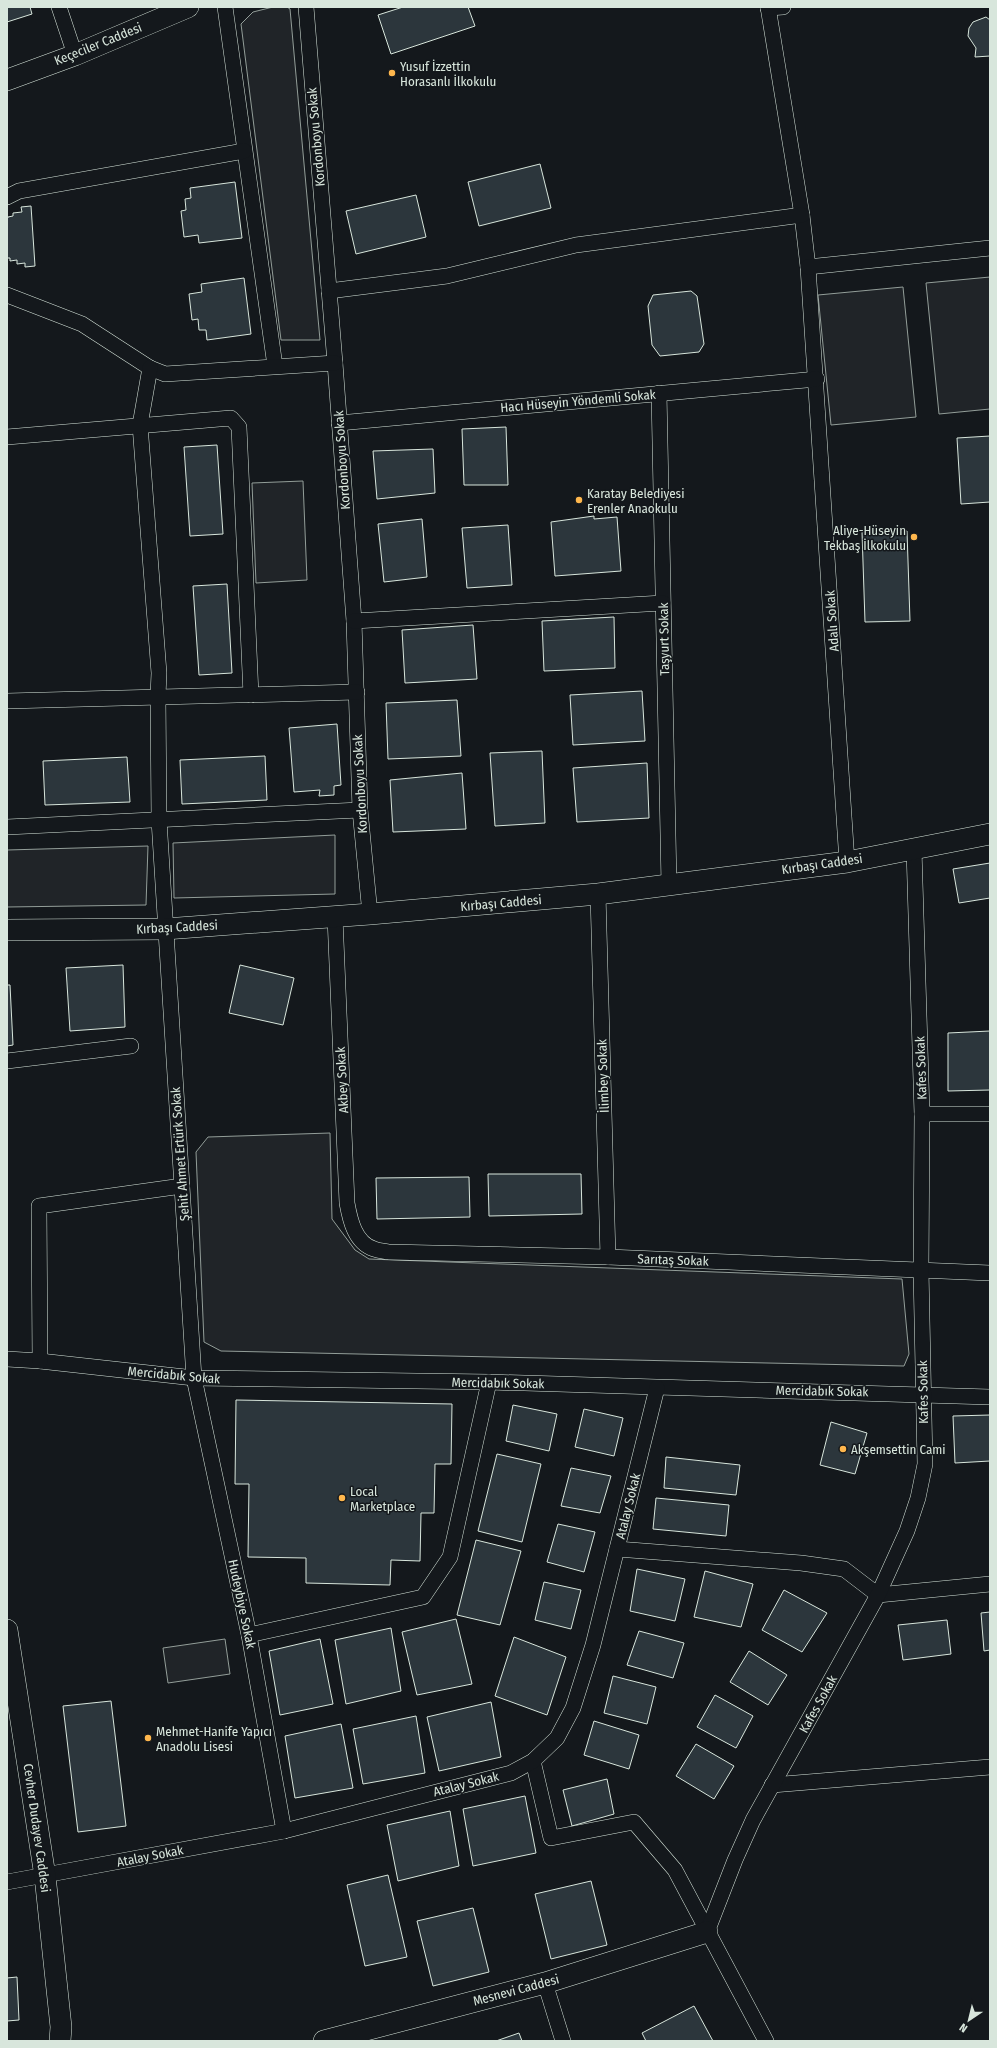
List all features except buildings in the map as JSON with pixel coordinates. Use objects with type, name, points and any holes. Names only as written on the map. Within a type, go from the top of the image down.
[{"type":"street","points":[[59,7],[75,55]]},
{"type":"street","name":"Keçeciler Caddesi","points":[[7,80],[75,55],[188,7]]},
{"type":"street","points":[[225,7],[275,366]]},
{"type":"street","name":"Kordonboyu Sokak","points":[[306,7],[354,621],[360,810],[370,914]]},
{"type":"street","points":[[768,7],[784,7]]},
{"type":"street","name":"Adalı Sokak","points":[[768,7],[802,216],[808,266],[817,379],[847,862]]},
{"type":"street","points":[[7,197],[19,191],[244,151]]},
{"type":"street","points":[[329,291],[447,276],[576,245],[802,216]]},
{"type":"street","points":[[808,266],[990,248]]},
{"type":"street","points":[[7,295],[82,324],[150,368],[165,374],[335,363]]},
{"type":"street","name":"Şehit Ahmet Ertürk Sokak","points":[[150,368],[140,425],[159,673],[159,820],[194,1378]]},
{"type":"street","name":"Hacı Hüseyin Yöndemli Sokak","points":[[339,423],[817,379]]},
{"type":"street","name":"Taşyurt Sokak","points":[[659,393],[669,884]]},
{"type":"street","points":[[7,437],[231,418],[238,427],[250,695]]},
{"type":"street","points":[[354,621],[664,603]]},
{"type":"street","points":[[7,701],[357,692]]},
{"type":"street","points":[[7,827],[360,810]]},
{"type":"street","name":"Kırbaşı Caddesi","points":[[7,930],[165,929],[335,917],[598,894],[847,862],[990,834]]},
{"type":"street","name":"Kafes Sokak","points":[[707,1932],[735,1860],[753,1820],[878,1594],[907,1531],[918,1498],[925,1464],[922,1394],[922,1114],[914,849]]},
{"type":"street","name":"İlimbey Sokak","points":[[598,894],[608,1257]]},
{"type":"street","name":"Akbey Sokak","points":[[335,917],[348,1203],[350,1221],[360,1240]]},
{"type":"street","points":[[7,1061],[131,1046]]},
{"type":"street","points":[[922,1114],[990,1114]]},
{"type":"street","points":[[40,1361],[39,1206],[182,1186]]},
{"type":"street","name":"Sarıtaş Sokak","points":[[360,1240],[373,1249],[389,1252],[608,1257],[990,1273]]},
{"type":"street","name":"Mercidabık Sokak","points":[[7,1359],[40,1361],[194,1378],[489,1382],[990,1397]]},
{"type":"street","name":"Hudeybiye Sokak","points":[[194,1378],[249,1635],[284,1831]]},
{"type":"street","points":[[249,1635],[423,1596],[450,1557],[489,1382]]},
{"type":"street","name":"Atalay Sokak","points":[[7,1882],[284,1831],[511,1772],[533,1761],[556,1738],[573,1708],[593,1645],[658,1388]]},
{"type":"street","points":[[617,1548],[794,1563],[844,1569],[878,1594],[990,1584]]},
{"type":"street","name":"Cevher Dudayev Caddesi","points":[[7,1630],[45,1876],[63,2036]]},
{"type":"street","points":[[533,1761],[552,1838],[634,1822],[675,1870],[766,2041]]},
{"type":"street","points":[[772,1785],[990,1767]]},
{"type":"street","name":"Mesnevi Caddesi","points":[[324,2041],[545,1983],[707,1932]]},
{"type":"street","points":[[545,1983],[562,2041]]},
{"type":"shaded area","points":[[273,7],[287,7],[290,9],[320,340],[281,340],[241,24],[253,12]]},
{"type":"shaded area","points":[[990,277],[990,409],[939,414],[926,283]]},
{"type":"shaded area","points":[[903,287],[916,417],[831,425],[818,295]]},
{"type":"shaded area","points":[[303,481],[307,580],[256,583],[252,483]]},
{"type":"shaded area","points":[[335,835],[335,894],[174,898],[173,843]]},
{"type":"shaded area","points":[[148,846],[146,905],[7,907],[7,850]]},
{"type":"shaded area","points":[[330,1133],[332,1219],[355,1250],[369,1259],[902,1279],[909,1354],[904,1366],[221,1351],[204,1342],[196,1152],[208,1137]]},
{"type":"shaded area","points":[[225,1639],[230,1674],[168,1683],[163,1648]]},
{"type":"place","name":"Yusuf İzzettin Horasanlı İlkokulu","points":[[392,73]]},
{"type":"place","name":"Karatay Belediyesi Erenler Anaokulu","points":[[579,500]]},
{"type":"place","name":"Aliye-Hüseyin Tekbaş İlkokulu","points":[[914,537]]},
{"type":"place","name":"Akşemsettin Cami","points":[[843,1449]]},
{"type":"place","name":"Local Marketplace","points":[[342,1498]]},
{"type":"place","name":"Mehmet-Hanife Yapıcı Anadolu Lisesi","points":[[148,1738]]}]
